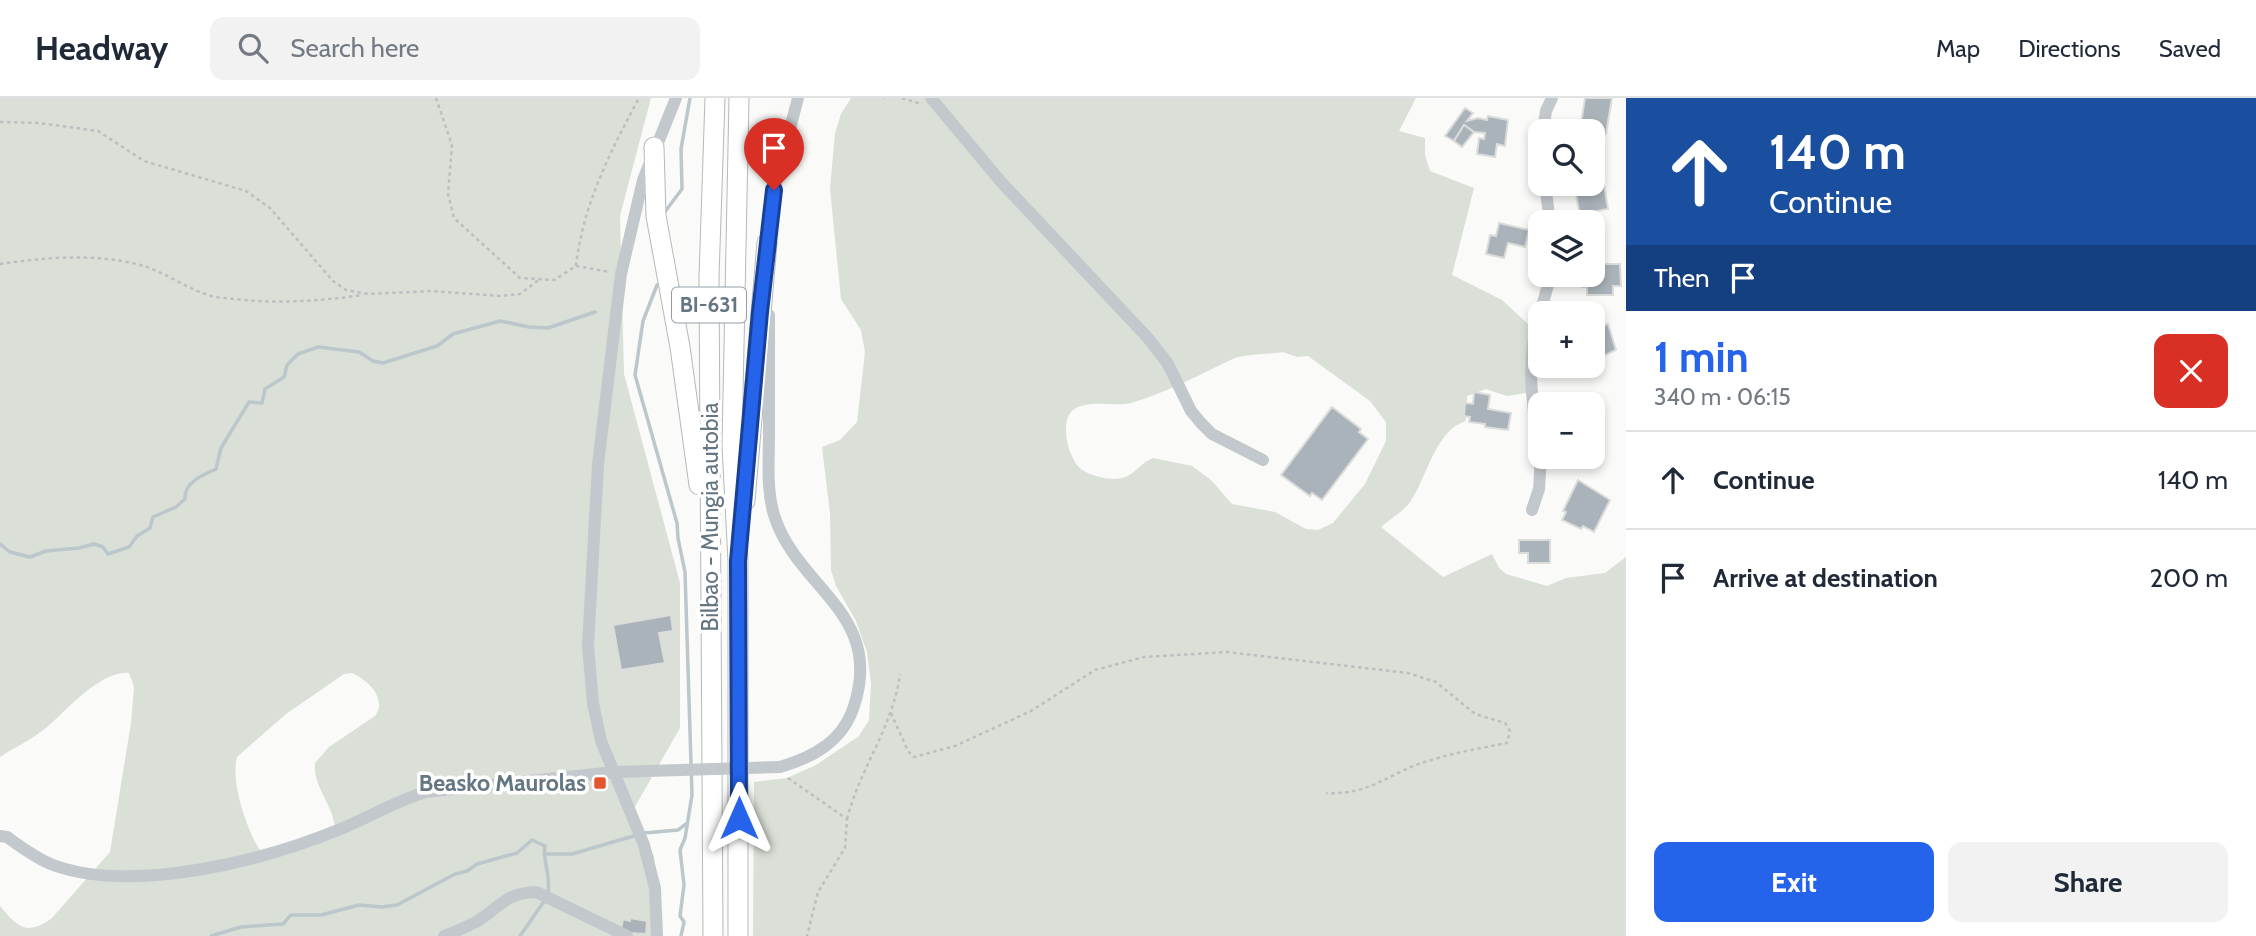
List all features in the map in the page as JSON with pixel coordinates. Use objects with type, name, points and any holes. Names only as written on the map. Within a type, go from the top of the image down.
[{"type":"highway","name":"Bilbao - Mungia autobia","points":[[713,936],[709,277],[715,98]]},
{"type":"highway","name":"Bilbao - Mungia autobia","points":[[738,936],[738,561],[732,445],[739,98]]},
{"type":"highway","points":[[654,147],[656,216],[680,347],[700,487],[709,513]]},
{"type":"highway","points":[[738,561],[767,243]]},
{"type":"street","points":[[657,936],[655,888],[644,845],[601,741],[593,703],[588,646],[598,464],[621,274],[643,180],[654,147],[676,98]]},
{"type":"street","points":[[0,836],[7,837],[51,864],[77,872],[114,877],[156,875],[244,859],[310,841],[405,798],[426,792],[614,772],[780,767],[819,752],[849,724],[861,687],[859,648],[851,629],[828,593],[786,540],[775,518],[768,463],[767,243],[774,190],[798,98]]},
{"type":"street","points":[[1545,119],[1552,98]]},
{"type":"street","points":[[934,101],[1002,183],[1148,338],[1168,364],[1191,411],[1201,423],[1212,434],[1263,460]]},
{"type":"street","points":[[1532,510],[1539,489],[1540,469]]},
{"type":"street","points":[[444,936],[477,921],[506,897],[520,892],[536,892],[627,936]]},
{"type":"path","points":[[436,98],[452,145],[448,194],[454,218],[520,278],[554,280],[576,266],[621,274]]},
{"type":"path","points":[[576,266],[580,235],[605,162],[639,98]]},
{"type":"path","points":[[0,122],[39,123],[98,131],[144,162],[246,191],[270,208],[333,281],[346,290],[368,294]]},
{"type":"path","points":[[0,264],[46,258],[121,262],[145,267],[209,296],[260,302],[306,302],[368,294],[432,291],[500,296],[520,294],[540,279]]},
{"type":"path","points":[[891,713],[908,751],[914,757],[932,754],[1031,711],[1057,697],[1094,670],[1144,657],[1227,652],[1408,673],[1436,682],[1475,714],[1505,723],[1510,731],[1507,743],[1425,761],[1376,786],[1349,794],[1326,793]]},
{"type":"path","points":[[807,936],[818,892],[845,848],[847,819],[853,797],[891,713],[900,674]]},
{"type":"path","points":[[780,767],[791,782],[847,819]]},
{"type":"shaded area","points":[[0,98],[651,98],[620,216],[624,374],[680,583],[680,728],[629,817],[654,856],[660,936],[0,936],[0,906],[12,920],[23,927],[43,924],[52,918],[110,852],[131,723],[134,687],[129,673],[107,678],[96,685],[42,731],[0,757]],"holes":[[[352,673],[374,690],[379,703],[378,710],[375,716],[329,747],[315,763],[315,773],[333,818],[334,837],[302,849],[264,856],[252,835],[238,794],[235,767],[237,757],[286,714],[344,674]]]},
{"type":"shaded area","points":[[851,98],[1416,98],[1399,131],[1425,138],[1425,155],[1430,171],[1474,188],[1452,275],[1502,300],[1528,324],[1526,393],[1507,396],[1486,389],[1467,396],[1466,421],[1455,426],[1439,444],[1407,506],[1381,527],[1443,577],[1492,554],[1499,568],[1506,574],[1547,586],[1566,578],[1605,573],[1626,557],[1626,936],[753,936],[754,782],[787,778],[816,765],[859,736],[869,720],[871,684],[867,652],[856,621],[836,586],[831,570],[830,513],[822,447],[840,440],[857,422],[865,352],[861,330],[841,299],[830,189],[835,133],[841,114]],"holes":[[[1283,352],[1297,357],[1308,356],[1370,401],[1386,422],[1386,441],[1365,484],[1333,523],[1318,530],[1306,529],[1275,512],[1232,504],[1211,480],[1192,466],[1153,458],[1126,477],[1112,479],[1085,472],[1072,457],[1067,440],[1067,422],[1069,415],[1079,407],[1124,404],[1144,399],[1239,357]]]},
{"type":"building","points":[[1585,98],[1612,98],[1606,134],[1605,119],[1582,119]]},
{"type":"building","points":[[1465,108],[1473,113],[1467,121],[1478,118],[1487,120],[1488,116],[1508,120],[1505,146],[1497,144],[1495,157],[1477,154],[1479,138],[1484,139],[1485,133],[1474,132],[1464,125],[1454,141],[1445,136]]},
{"type":"building","points":[[1464,125],[1474,132],[1462,147],[1454,141]]},
{"type":"building","points":[[1605,191],[1608,209],[1579,210],[1576,196],[1605,196]]},
{"type":"building","points":[[1499,223],[1528,230],[1525,247],[1508,243],[1504,258],[1486,254],[1490,235],[1496,236]]},
{"type":"building","points":[[1605,264],[1620,264],[1621,286],[1613,286],[1613,295],[1587,295],[1587,287],[1605,287]]},
{"type":"building","points":[[1608,324],[1616,350],[1605,355],[1605,325]]},
{"type":"building","points":[[1474,392],[1490,395],[1488,409],[1511,413],[1508,430],[1469,422],[1470,417],[1464,416],[1465,403],[1473,404]]},
{"type":"building","points":[[1332,407],[1361,429],[1359,432],[1368,439],[1322,500],[1312,493],[1310,496],[1281,475]]},
{"type":"building","points":[[1578,480],[1610,500],[1594,532],[1562,520],[1566,512],[1563,511]]},
{"type":"building","points":[[1519,540],[1550,540],[1550,563],[1528,563],[1528,553],[1519,553]]},
{"type":"building","points":[[671,615],[673,631],[659,633],[665,663],[621,670],[613,625]]},
{"type":"building","points":[[630,918],[647,921],[646,934],[629,933],[621,929],[623,919],[630,921]]},
{"type":"waterway","points":[[664,213],[682,189],[681,149],[690,98]]},
{"type":"waterway","points":[[657,285],[643,321],[635,375],[677,523],[685,572],[692,795],[685,838],[680,850],[684,885],[680,916],[684,922],[681,936]]},
{"type":"waterway","points":[[0,544],[10,552],[30,557],[46,551],[94,544],[103,547],[108,554],[129,547],[137,536],[150,528],[153,517],[176,507],[185,499],[191,484],[216,469],[221,448],[249,402],[262,403],[265,389],[284,377],[287,365],[298,354],[318,347],[359,352],[373,361],[383,363],[437,346],[453,334],[500,321],[548,328],[595,312]]},
{"type":"waterway","points":[[644,833],[678,830],[686,824]]},
{"type":"waterway","points":[[544,854],[572,854],[637,835]]},
{"type":"waterway","points":[[211,936],[241,927],[283,924],[291,915],[321,915],[359,905],[397,905],[477,864],[517,853],[532,840],[545,846],[548,893]]},
{"type":"waterway","points":[[520,936],[545,900]]},
{"type":"place","name":"Beasko Maurolas","points":[[600,783]]},
{"type":"route","points":[[739,818],[738,561],[760,312],[774,190]]}]
